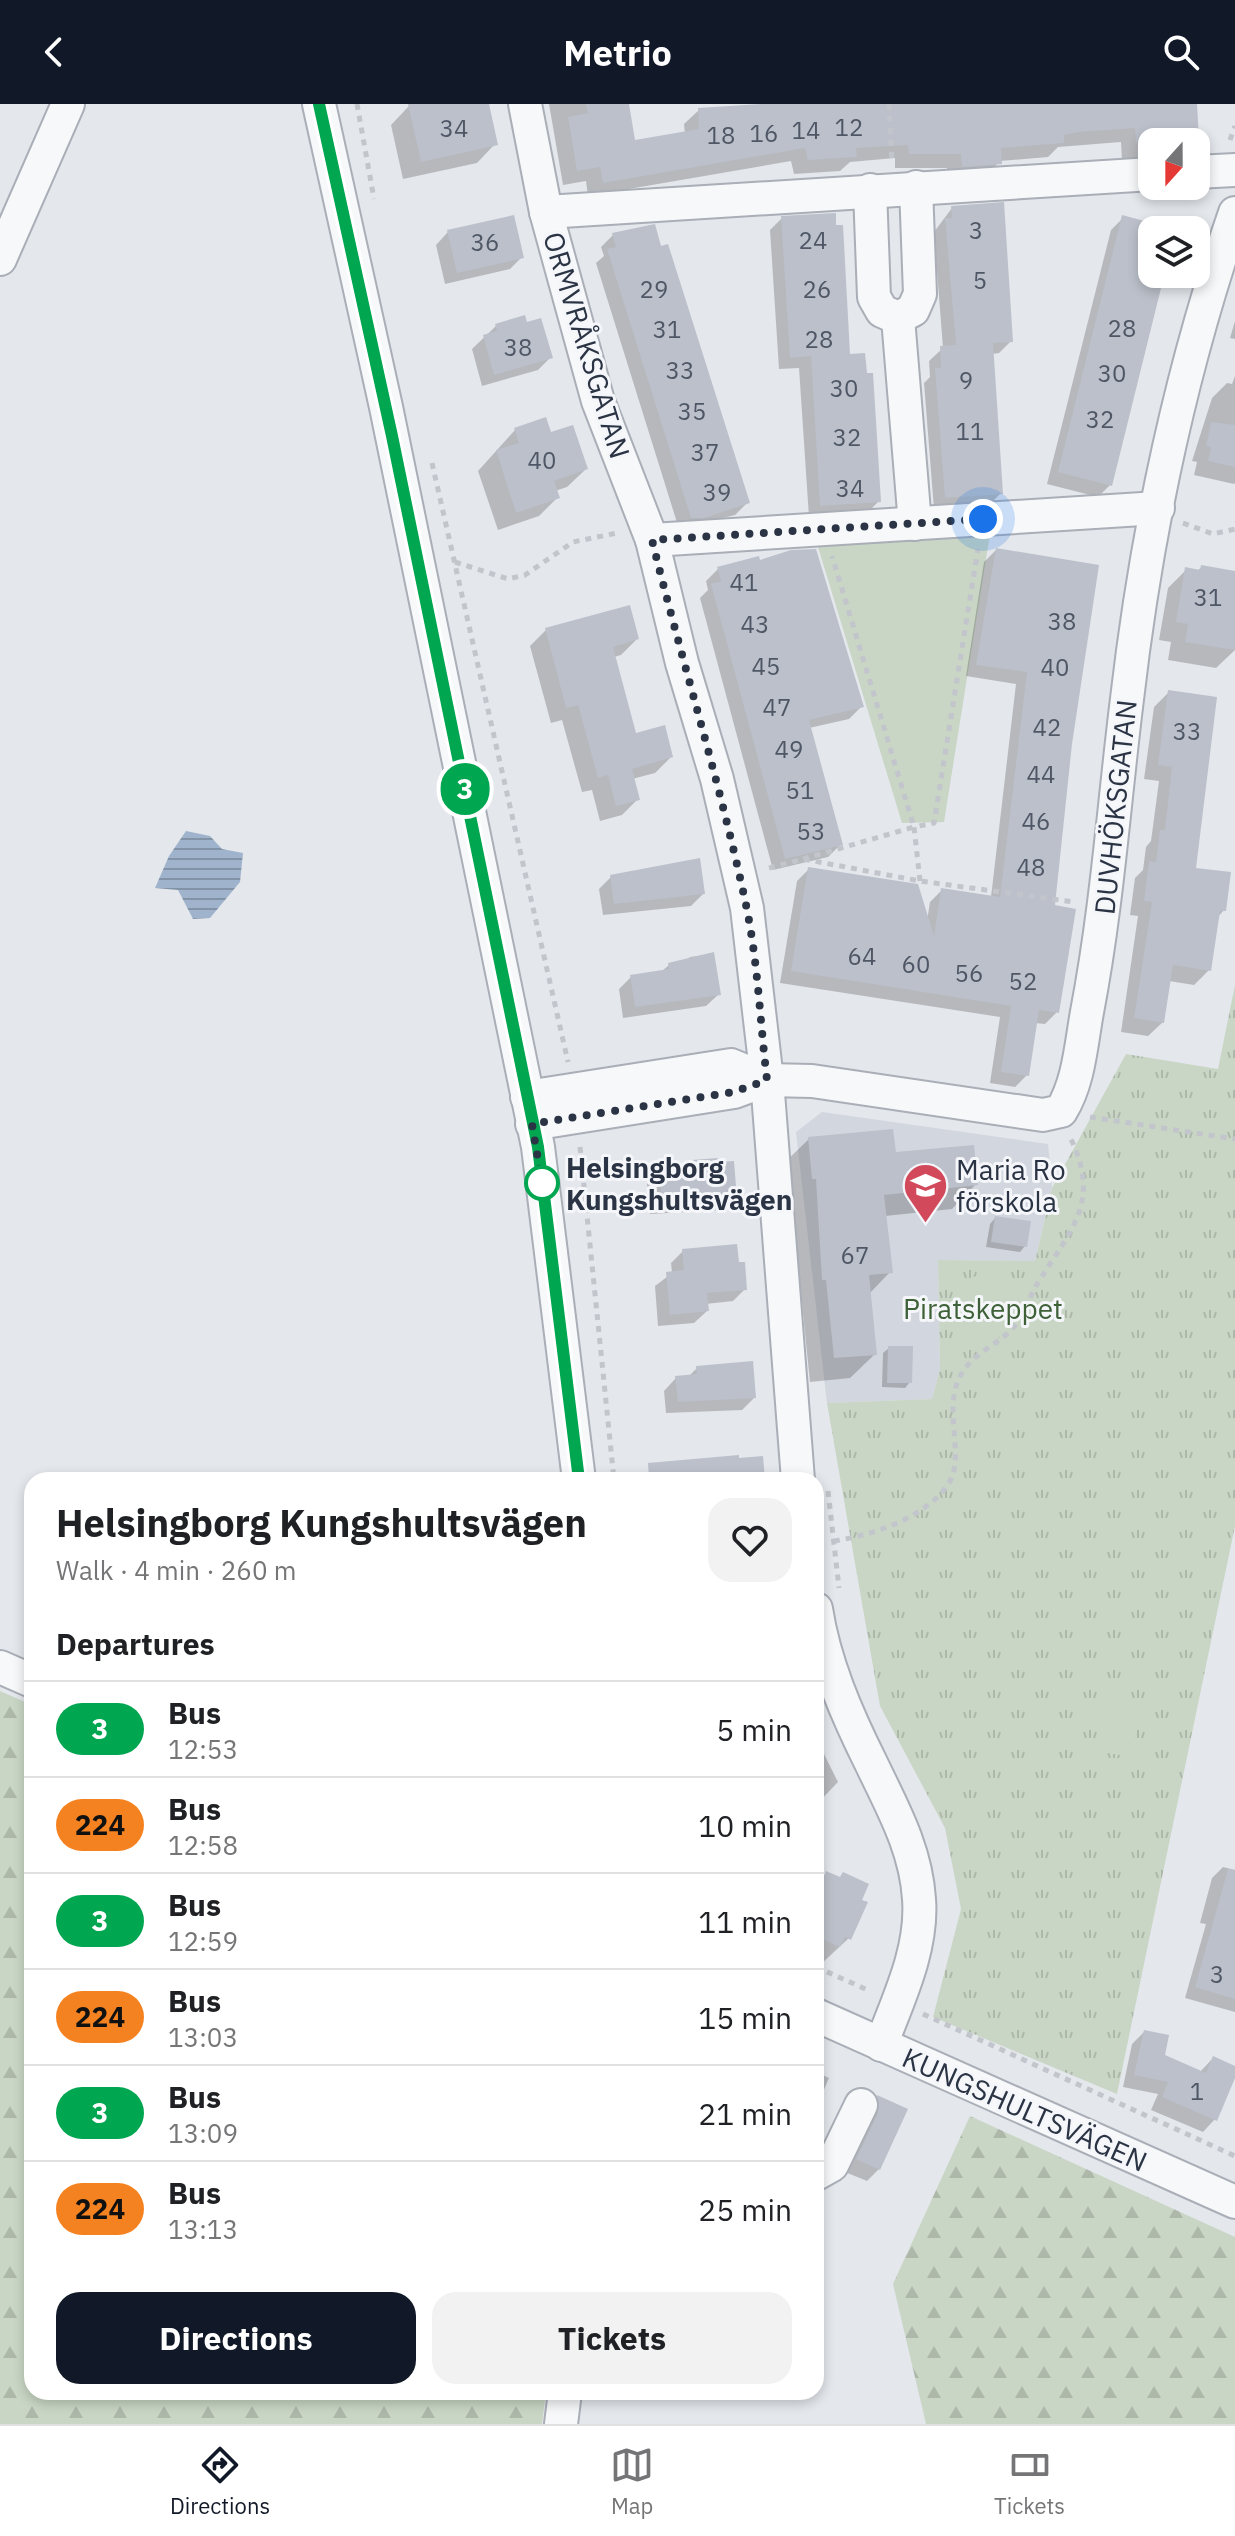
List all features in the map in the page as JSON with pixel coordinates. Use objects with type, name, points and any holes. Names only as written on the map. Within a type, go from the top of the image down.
[{"type":"street","points":[[0,259],[68,104]]},
{"type":"street","points":[[319,104],[392,437],[530,1111],[578,1472]]},
{"type":"street","name":"ORMVRÅKSGATAN","points":[[525,104],[546,212],[598,401],[652,540],[682,663],[717,779],[747,908],[811,1472]]},
{"type":"street","points":[[1210,171],[1235,170]]},
{"type":"street","points":[[546,212],[1138,175]]},
{"type":"street","points":[[893,189],[920,294],[913,310],[898,318],[885,314],[874,297],[893,189]]},
{"type":"street","name":"DUVHÖKSGATAN","points":[[1078,1120],[1075,1077],[1101,936],[1130,670],[1175,512],[1189,367],[1235,213]]},
{"type":"street","points":[[898,318],[915,524]]},
{"type":"street","points":[[652,540],[983,519],[1175,512]]},
{"type":"street","points":[[530,1111],[575,1103],[734,1092],[767,1080],[812,1081],[1078,1120]]},
{"type":"street","points":[[824,1649],[856,1733],[909,1841],[919,1900],[916,1943],[905,1999],[881,2045]]},
{"type":"street","points":[[0,1667],[24,1678]]},
{"type":"street","name":"KUNGSHULTSVÄGEN","points":[[824,2019],[1235,2202]]},
{"type":"street","points":[[824,2170],[832,2165],[861,2105]]},
{"type":"street","points":[[561,2424],[564,2400]]},
{"type":"path","points":[[357,104],[376,206]]},
{"type":"path","points":[[889,104],[893,189]]},
{"type":"path","points":[[431,460],[557,1002],[575,1103],[613,1472]]},
{"type":"path","points":[[1175,512],[1213,534],[1235,529]]},
{"type":"path","points":[[1175,512],[1179,538]]},
{"type":"path","points":[[455,562],[508,579],[525,575],[573,542],[622,533],[617,518]]},
{"type":"path","points":[[765,869],[934,823],[983,519]]},
{"type":"path","points":[[824,530],[914,827],[920,881]]},
{"type":"path","points":[[803,859],[920,881],[1079,903]]},
{"type":"path","points":[[834,1541],[865,1536],[924,1508],[948,1484],[954,1463],[951,1405],[961,1373],[986,1346],[1012,1328],[1074,1229],[1086,1198],[1081,1161],[1067,1132],[1095,1106]]},
{"type":"path","points":[[1078,1120],[1235,1139]]},
{"type":"path","points":[[578,1237],[590,1235]]},
{"type":"path","points":[[824,1514],[834,1541],[829,1605]]},
{"type":"path","points":[[824,1971],[872,1992],[905,1999],[1235,2156]]},
{"type":"shaded area","name":"Maria Ro förskola","points":[[822,1112],[1048,1144],[1052,1188],[1035,1261],[938,1260],[940,1369],[932,1399],[827,1403],[796,1132]]},
{"type":"green space","points":[[990,534],[944,822],[902,823],[815,537]]},
{"type":"green space","points":[[1235,985],[1235,1526],[1117,2094],[933,2017],[961,1909],[945,1828],[880,1706],[827,1403],[932,1399],[940,1369],[938,1260],[1035,1261],[1052,1188],[1126,1054],[1218,1069]]},
{"type":"green space","name":"Piratskeppet","points":[[984,1275],[997,1278],[1007,1285],[1014,1295],[1017,1308],[1014,1321],[1007,1331],[997,1338],[984,1341],[971,1338],[961,1331],[954,1321],[951,1308],[954,1295],[961,1285],[971,1278]]},
{"type":"green space","points":[[0,1691],[24,1702],[24,2400],[545,2400],[542,2424],[0,2424]]},
{"type":"green space","points":[[1106,1697],[1141,1703],[1131,1757],[1096,1751]]},
{"type":"green space","points":[[970,2116],[1235,2237],[1235,2424],[926,2424],[893,2284]]},
{"type":"water","points":[[186,831],[210,836],[222,849],[243,853],[240,882],[210,918],[193,919],[178,890],[155,888],[169,856]]},
{"type":"building","points":[[408,104],[489,104],[498,145],[421,162]]},
{"type":"building","points":[[586,104],[629,104],[635,140],[699,129],[698,108],[761,104],[1197,104],[1198,128],[1138,128],[1136,142],[1135,128],[1079,132],[1064,135],[1064,143],[1001,148],[1002,164],[962,167],[961,154],[909,154],[908,145],[856,148],[857,157],[808,160],[805,148],[603,183],[600,167],[577,171],[568,117],[588,113]]},
{"type":"building","points":[[1004,202],[1013,342],[993,343],[1003,494],[945,498],[935,368],[941,368],[940,346],[956,345],[945,218],[952,218],[951,206]]},
{"type":"building","points":[[836,213],[836,225],[843,225],[850,354],[865,353],[867,373],[873,373],[881,502],[820,506],[811,356],[790,358],[781,216]]},
{"type":"building","points":[[514,215],[524,258],[457,273],[447,230]]},
{"type":"building","points":[[1122,215],[1138,219],[1138,288],[1161,288],[1112,486],[1058,472]]},
{"type":"building","points":[[655,224],[661,246],[668,244],[750,503],[704,518],[691,518],[607,249],[616,247],[612,233]]},
{"type":"building","points":[[525,315],[527,322],[541,318],[553,358],[494,375],[483,335],[497,331],[495,324]]},
{"type":"building","points":[[546,417],[551,432],[573,425],[588,469],[554,481],[560,498],[516,513],[496,450],[519,443],[514,428]]},
{"type":"building","points":[[1211,422],[1235,425],[1235,467],[1208,461],[1211,447],[1206,446]]},
{"type":"building","points":[[996,548],[1099,565],[1072,744],[1055,905],[1076,909],[1059,1013],[1039,1010],[1029,1076],[1001,1072],[1011,1006],[791,971],[808,867],[918,884],[934,936],[941,888],[1000,897],[1027,672],[976,665]]},
{"type":"building","points":[[816,549],[864,707],[809,720],[843,845],[785,859],[711,584],[721,581],[717,567],[759,556],[760,560],[791,550]]},
{"type":"building","points":[[1201,565],[1235,571],[1235,650],[1185,642],[1188,624],[1176,622],[1185,567],[1200,570]]},
{"type":"building","points":[[630,605],[639,639],[613,647],[636,733],[665,725],[673,757],[632,769],[640,800],[616,806],[608,775],[598,778],[578,705],[566,708],[545,628]]},
{"type":"building","points":[[1168,690],[1217,697],[1196,868],[1231,872],[1226,911],[1220,911],[1211,971],[1173,965],[1164,1023],[1134,1018],[1152,902],[1144,901],[1149,861],[1156,862],[1160,830],[1165,830],[1172,767],[1158,765]]},
{"type":"building","points":[[700,858],[705,894],[614,904],[610,875]]},
{"type":"building","points":[[714,952],[721,995],[635,1007],[630,975],[669,969],[668,963]]},
{"type":"building","points":[[893,1129],[896,1152],[974,1145],[978,1185],[884,1195],[893,1273],[869,1275],[877,1355],[834,1358],[826,1280],[822,1280],[816,1179],[812,1179],[808,1137]]},
{"type":"building","points":[[719,1158],[719,1162],[734,1161],[737,1199],[662,1203],[659,1170],[692,1164],[692,1160]]},
{"type":"building","points":[[995,1216],[1031,1221],[1027,1247],[991,1242]]},
{"type":"building","points":[[737,1244],[739,1262],[745,1262],[747,1290],[707,1293],[709,1311],[670,1315],[666,1272],[684,1270],[682,1249]]},
{"type":"building","points":[[888,1346],[913,1346],[912,1383],[887,1383]]},
{"type":"building","points":[[753,1361],[756,1398],[678,1402],[675,1376],[697,1374],[696,1366]]},
{"type":"building","points":[[739,1455],[739,1458],[763,1456],[764,1472],[649,1472],[648,1463]]},
{"type":"building","points":[[1228,1869],[1235,1870],[1235,1999],[1195,1987]]},
{"type":"building","points":[[826,1871],[840,1877],[843,1872],[869,1884],[862,1900],[868,1902],[851,1940],[845,1937],[840,1947],[824,1940]]},
{"type":"building","points":[[1144,2030],[1169,2035],[1165,2055],[1206,2073],[1213,2056],[1235,2066],[1235,2078],[1217,2121],[1162,2097],[1168,2082],[1134,2075]]},
{"type":"building","points":[[877,2095],[908,2109],[880,2170],[856,2159],[878,2113]]},
{"type":"bus line","name":"3","points":[[319,104],[392,436],[538,1147],[578,1472]]},
{"type":"place","name":"Helsingborg Kungshultsvägen","points":[[542,1183]]},
{"type":"place","name":"Maria Ro förskola","points":[[925,1224]]},
{"type":"route","points":[[542,1183],[532,1124],[734,1092],[767,1080],[747,908],[717,779],[682,663],[652,540],[983,519]]}]
